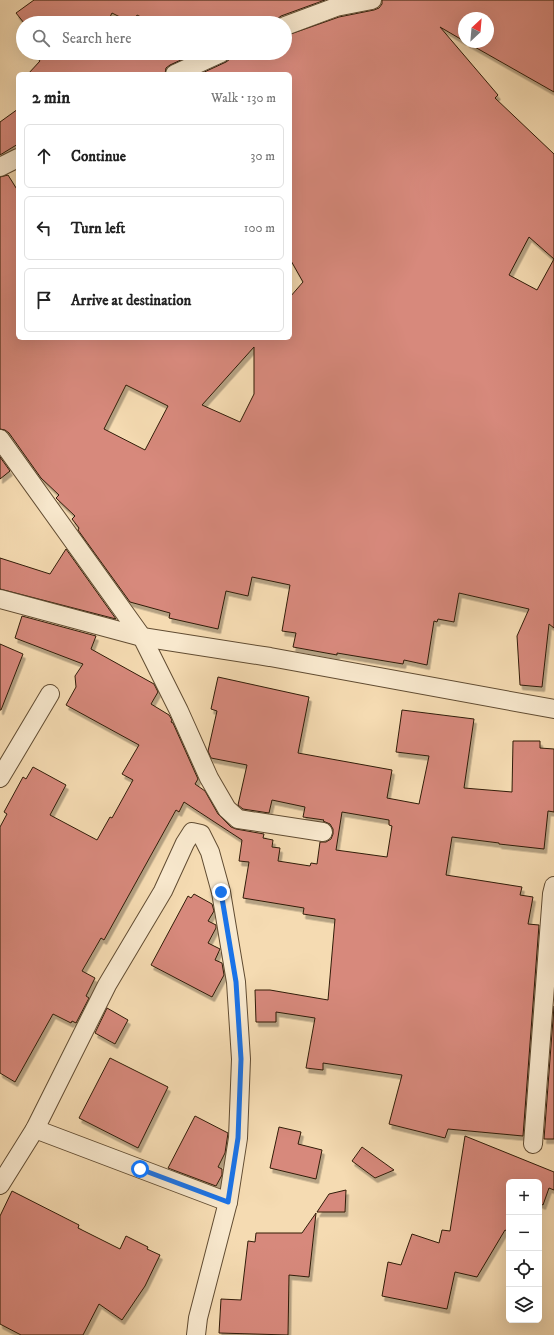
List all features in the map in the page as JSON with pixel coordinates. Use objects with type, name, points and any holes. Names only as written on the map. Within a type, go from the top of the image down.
[{"type":"street","points":[[292,23],[336,7],[372,0]]},
{"type":"street","points":[[179,72],[206,60]]},
{"type":"street","points":[[0,167],[16,159]]},
{"type":"street","points":[[0,439],[142,636],[209,778],[227,809],[238,819],[323,832]]},
{"type":"street","points":[[0,599],[142,636],[270,657],[554,709]]},
{"type":"street","points":[[0,778],[50,694]]},
{"type":"street","points":[[0,1185],[35,1129],[108,985],[163,891],[185,843],[192,832],[201,834],[210,852],[221,892],[236,982],[241,1059],[241,1098],[238,1138],[228,1202],[198,1318],[196,1335]]},
{"type":"street","points":[[533,1144],[550,916],[554,886]]},
{"type":"street","points":[[35,1129],[228,1202]]},
{"type":"building","points":[[34,0],[325,0],[281,16],[118,16],[112,13],[110,16],[18,16],[16,13]]},
{"type":"building","points":[[382,0],[554,0],[554,92],[477,48],[494,48],[494,12],[458,12],[458,38],[440,27],[498,95],[495,98],[554,154],[554,259],[554,628],[549,624],[542,687],[520,685],[517,636],[529,609],[459,593],[454,622],[438,619],[437,622],[434,621],[427,665],[404,660],[403,664],[293,647],[296,633],[282,631],[290,585],[252,577],[248,596],[226,591],[218,629],[169,618],[170,613],[130,602],[78,530],[79,528],[72,519],[75,516],[56,498],[59,495],[41,478],[9,433],[0,429],[0,177],[8,175],[16,188],[16,340],[292,340],[292,295],[303,282],[292,263],[292,72],[204,72],[229,60],[292,60],[292,34],[339,17],[379,8],[382,4]],"holes":[[[529,237],[554,259],[537,290],[509,275]],[[254,347],[254,394],[240,422],[202,405]],[[126,385],[168,406],[145,450],[104,429]]]},
{"type":"building","points":[[39,60],[181,60],[166,68],[165,72],[30,72],[40,61]]},
{"type":"building","points":[[16,110],[16,145],[0,155],[0,122]]},
{"type":"building","points":[[0,457],[10,471],[0,479]]},
{"type":"building","points":[[66,549],[116,619],[0,589],[0,558],[50,574]]},
{"type":"building","points":[[22,616],[96,636],[91,649],[154,684],[158,692],[151,704],[169,715],[172,720],[171,722],[173,723],[198,779],[195,784],[205,791],[218,814],[231,827],[264,834],[263,838],[273,840],[272,847],[280,848],[278,861],[310,866],[311,863],[317,864],[320,842],[326,842],[331,839],[333,829],[330,824],[323,821],[324,820],[303,817],[305,807],[272,800],[269,813],[243,809],[238,805],[247,765],[211,758],[208,751],[217,711],[211,709],[218,677],[309,697],[298,753],[392,770],[387,798],[419,804],[429,756],[396,752],[402,710],[474,719],[464,788],[512,792],[513,741],[540,741],[540,748],[554,749],[554,812],[548,811],[544,849],[452,837],[446,875],[522,887],[520,895],[533,897],[528,924],[539,925],[523,1136],[448,1129],[445,1138],[389,1124],[402,1075],[323,1063],[323,1070],[306,1068],[315,1018],[276,1012],[276,1022],[256,1022],[255,990],[270,990],[328,1000],[335,919],[303,914],[304,908],[243,898],[249,862],[239,861],[242,840],[184,802],[179,812],[176,810],[104,940],[101,938],[82,971],[95,978],[86,996],[89,998],[76,1023],[72,1021],[71,1023],[53,1014],[15,1082],[0,1073],[0,827],[7,814],[4,812],[23,777],[26,779],[33,767],[66,785],[50,815],[97,840],[110,817],[112,818],[133,780],[122,774],[139,745],[66,705],[76,687],[75,676],[83,664],[15,638]],"holes":[[[342,812],[389,820],[389,825],[392,826],[387,857],[336,850]]]},
{"type":"building","points":[[0,644],[23,654],[1,710],[0,710]]},
{"type":"building","points":[[194,894],[212,904],[214,911],[208,921],[216,925],[216,928],[208,943],[220,949],[215,960],[222,963],[224,975],[212,997],[151,965],[188,896],[191,898]]},
{"type":"building","points":[[554,1006],[554,1139],[544,1139]]},
{"type":"building","points":[[107,1008],[128,1020],[115,1044],[95,1033]]},
{"type":"building","points":[[110,1058],[168,1087],[138,1148],[79,1118]]},
{"type":"building","points":[[195,1116],[228,1133],[225,1153],[218,1167],[222,1169],[222,1175],[216,1186],[168,1168]]},
{"type":"building","points":[[279,1127],[301,1132],[298,1144],[322,1150],[316,1179],[270,1168]]},
{"type":"building","points":[[465,1136],[554,1172],[554,1190],[549,1188],[543,1205],[542,1179],[506,1179],[506,1230],[477,1277],[455,1272],[447,1309],[382,1296],[388,1262],[401,1265],[412,1234],[439,1243],[442,1230],[450,1231]]},
{"type":"building","points":[[362,1147],[394,1170],[375,1178],[352,1161]]},
{"type":"building","points":[[346,1190],[345,1212],[317,1212],[329,1194]]},
{"type":"building","points":[[12,1191],[79,1225],[78,1228],[120,1249],[126,1236],[160,1255],[145,1286],[122,1320],[99,1304],[83,1335],[21,1335],[0,1324],[0,1216]]},
{"type":"building","points":[[316,1213],[309,1277],[289,1275],[288,1335],[219,1333],[221,1299],[241,1300],[248,1241],[255,1242],[256,1233],[302,1233]]},
{"type":"route","points":[[140,1169],[228,1202],[238,1138],[241,1098],[241,1059],[236,982],[221,892]]}]
